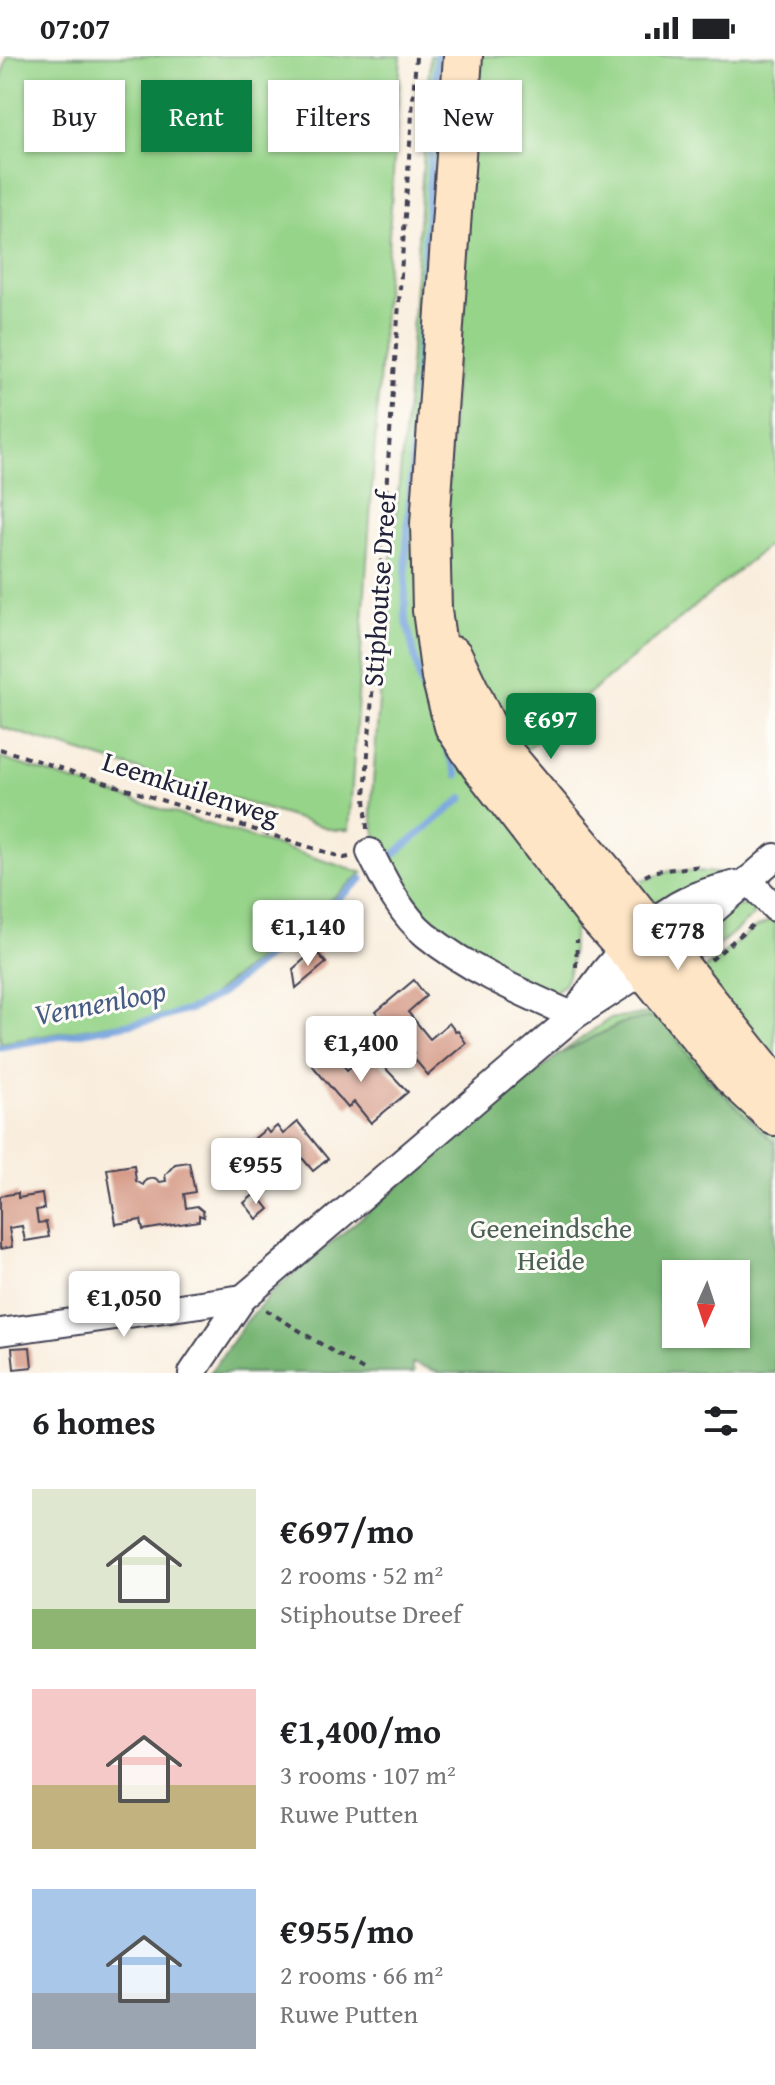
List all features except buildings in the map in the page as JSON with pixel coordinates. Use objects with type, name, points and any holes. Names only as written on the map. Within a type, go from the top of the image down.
[{"type":"main road","name":"Stiphoutse Dreef","points":[[463,56],[430,524],[432,610],[441,677],[454,726],[480,765],[594,913],[646,948],[775,1085]]},
{"type":"main road","name":"Stiphoutse Dreef","points":[[646,948],[731,1075],[775,1116]]},
{"type":"street","points":[[370,852],[400,905],[424,934],[501,983],[574,1016]]},
{"type":"street","points":[[192,1373],[243,1298],[574,1016],[595,981],[748,880],[775,857]]},
{"type":"street","points":[[748,880],[775,908]]},
{"type":"street","points":[[0,1332],[243,1298]]},
{"type":"path","name":"Stiphoutse Dreef","points":[[370,852],[365,797],[416,56]]},
{"type":"path","name":"Leemkuilenweg","points":[[0,749],[344,858],[370,852]]},
{"type":"path","points":[[243,1298],[368,1373]]},
{"type":"green space","points":[[7,56],[401,56],[399,86],[399,80],[268,80],[268,152],[395,152],[349,830],[334,830],[0,727],[0,85]]},
{"type":"green space","points":[[430,56],[452,56],[450,80],[428,80]]},
{"type":"green space","points":[[474,56],[775,56],[775,540],[573,707],[520,755],[480,697],[452,627],[444,555],[468,152],[522,152],[522,80],[473,80]]},
{"type":"green space","points":[[424,152],[446,152],[418,585],[579,920],[570,970],[560,987],[551,994],[471,959],[415,914],[380,855],[371,812],[383,643],[408,394]]},
{"type":"green space","points":[[0,758],[363,873],[193,1011],[0,1043]]},
{"type":"green space","points":[[670,871],[723,874],[659,905],[646,903],[636,883]]},
{"type":"green space","points":[[734,906],[750,906],[754,915],[693,967],[693,943]]},
{"type":"green space","points":[[775,918],[775,1073],[697,975],[753,929]]},
{"type":"green space","points":[[661,1003],[775,1121],[775,1144],[708,1079],[680,1044],[666,1014],[622,1023],[558,1055],[609,1019],[645,1014]]},
{"type":"green space","name":"Geeneindsche Heide","points":[[666,1014],[680,1044],[708,1079],[775,1144],[775,1373],[441,1373],[412,1363],[414,1373],[210,1373],[244,1324],[275,1289],[558,1055],[622,1023]]},
{"type":"waterway","points":[[431,710],[421,685],[405,615],[437,56]]},
{"type":"waterway","points":[[445,744],[457,775]]},
{"type":"waterway","name":"Vennenloop","points":[[386,861],[463,798]]},
{"type":"waterway","name":"Vennenloop","points":[[304,927],[362,879]]},
{"type":"waterway","name":"Vennenloop","points":[[0,1047],[158,1019],[194,1008],[219,995],[285,943]]}]
